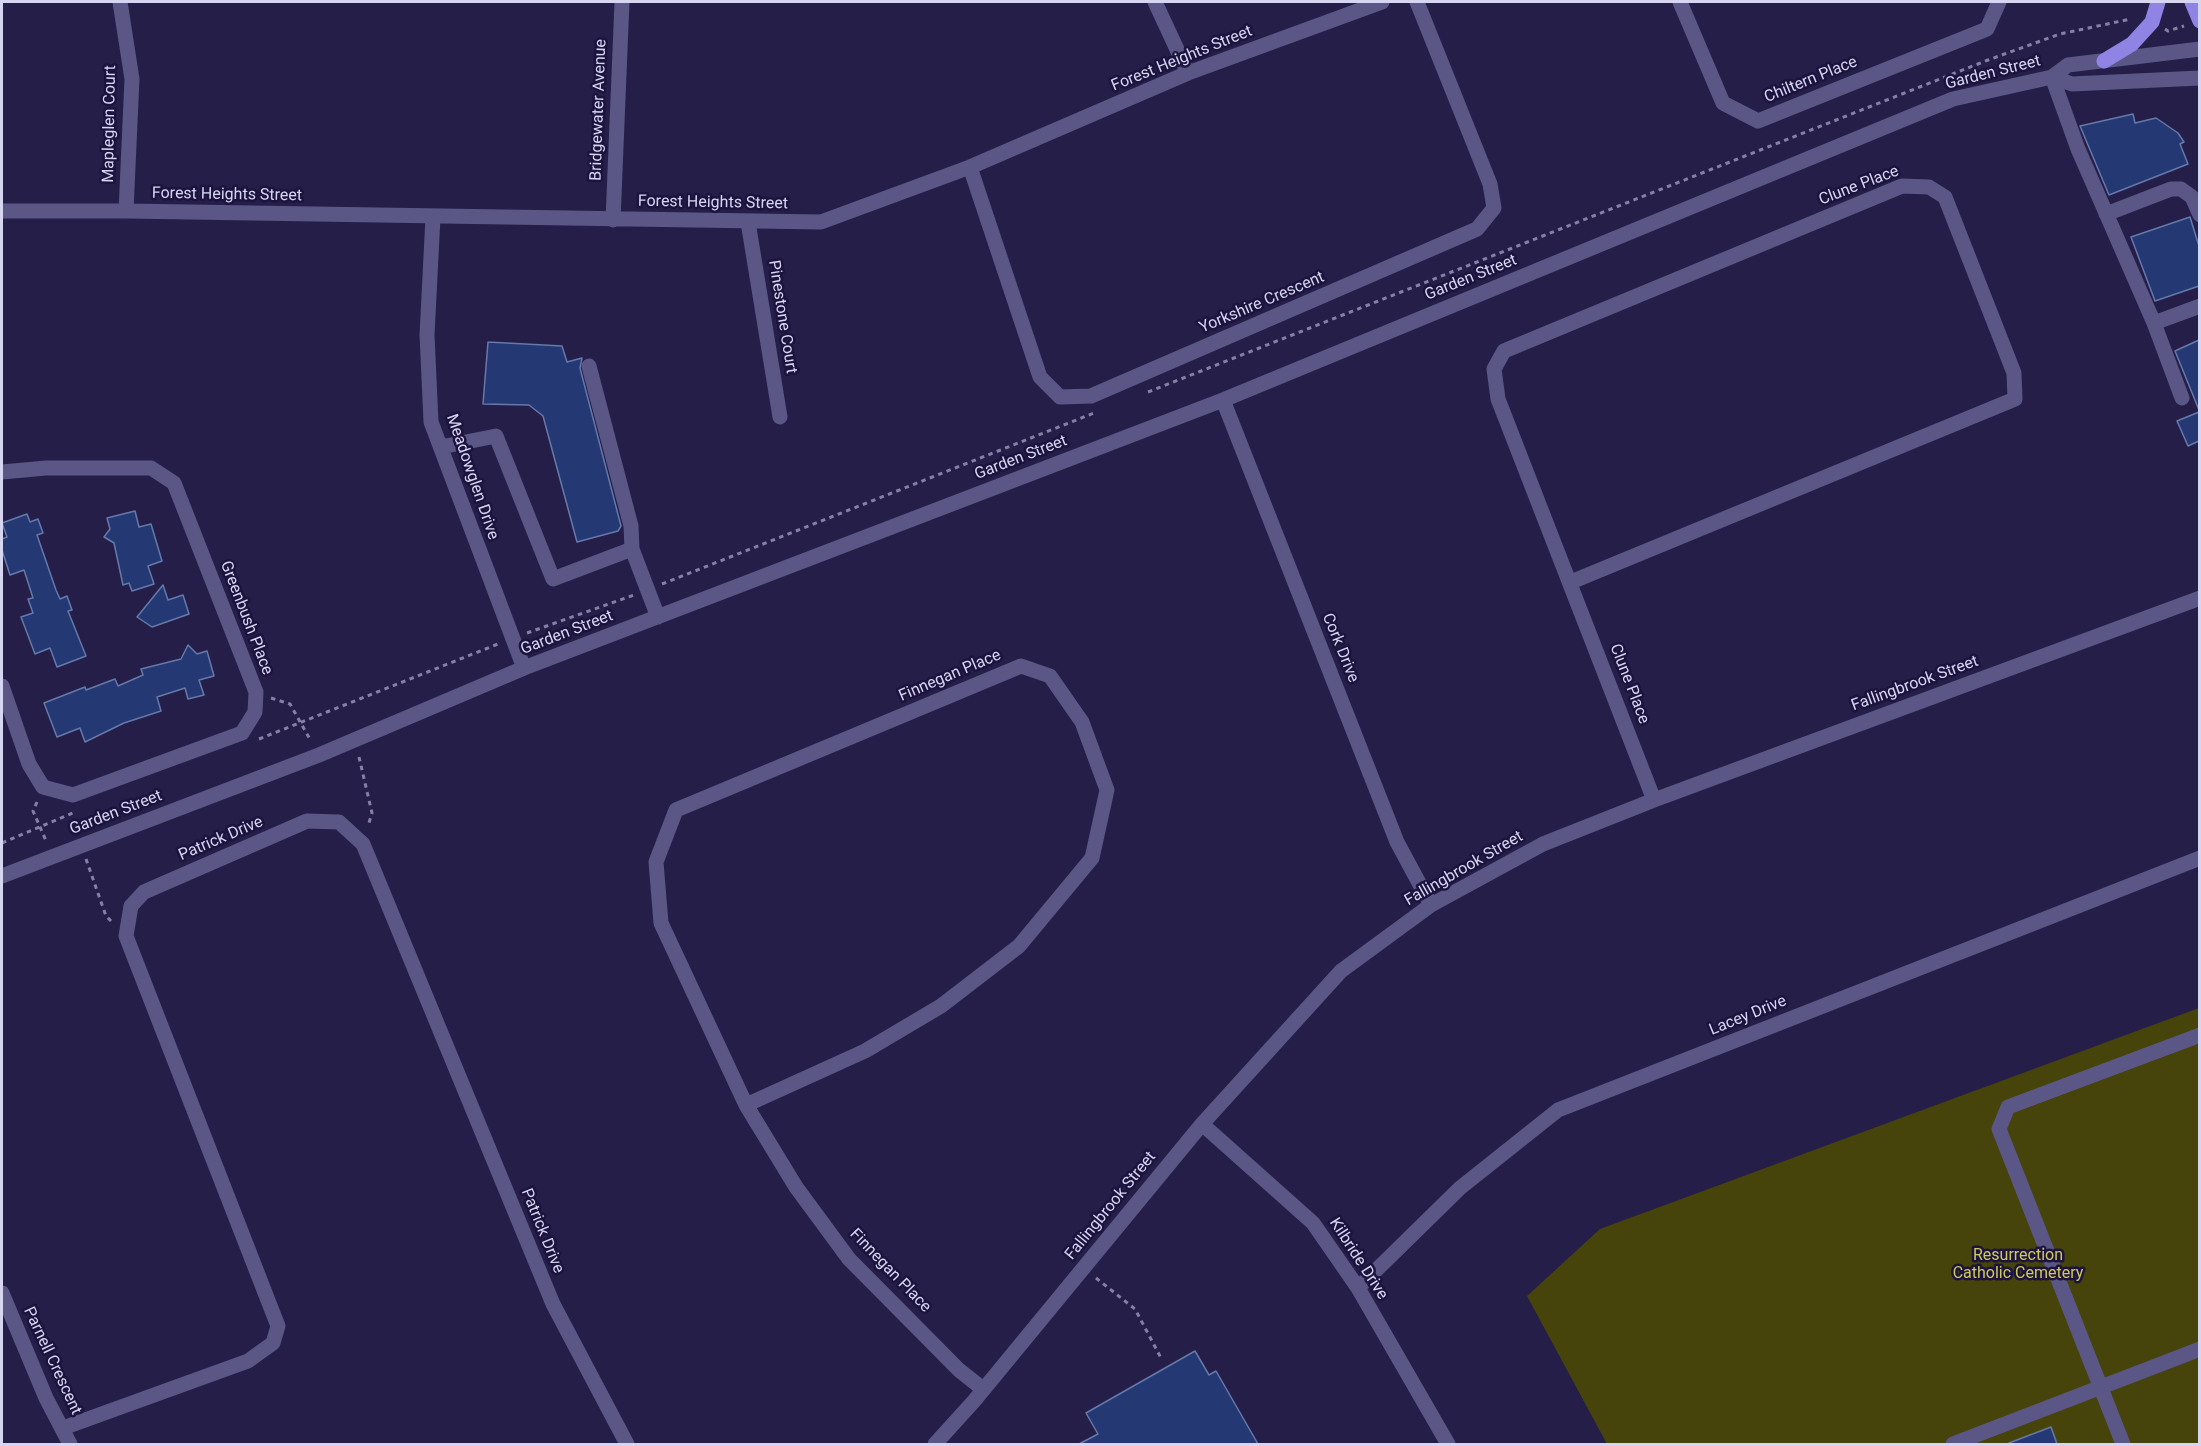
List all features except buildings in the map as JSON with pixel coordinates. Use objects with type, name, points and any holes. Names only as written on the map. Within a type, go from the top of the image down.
[{"type":"main road","points":[[2104,61],[2132,44],[2145,30],[2152,22],[2158,2]]},
{"type":"main road","points":[[2192,2],[2199,21]]},
{"type":"street","name":"Mapleglen Court","points":[[120,2],[132,79],[126,211]]},
{"type":"street","name":"Bridgewater Avenue","points":[[613,220],[622,2]]},
{"type":"street","points":[[1155,2],[1188,73]]},
{"type":"street","name":"Forest Heights Street","points":[[2,212],[126,211],[821,222],[970,167],[1188,73],[1382,2]]},
{"type":"street","name":"Yorkshire Crescent","points":[[970,167],[1040,377],[1060,397],[1091,396],[1477,229],[1494,208],[1490,184],[1417,2]]},
{"type":"street","name":"Chiltern Place","points":[[1680,2],[1723,102],[1758,121],[1987,29],[1999,2]]},
{"type":"street","name":"Garden Street","points":[[2,876],[319,755],[524,669],[1223,400],[1953,99],[2052,76],[2068,65],[2199,49]]},
{"type":"street","points":[[2052,76],[2078,149],[2154,323],[2182,398]]},
{"type":"street","name":"Garden Street","points":[[2052,76],[2072,84],[2199,78]]},
{"type":"street","name":"Clune Place","points":[[1571,582],[2015,399],[2014,373],[1945,197],[1929,187],[1902,186],[1504,351],[1494,369],[1498,399],[1654,800]]},
{"type":"street","points":[[2106,214],[2171,189],[2181,189],[2192,197],[2199,215]]},
{"type":"street","name":"Meadowglen Drive","points":[[433,217],[427,335],[431,422],[524,669]]},
{"type":"street","name":"Pinestone Court","points":[[748,222],[780,417]]},
{"type":"street","points":[[2154,323],[2199,306]]},
{"type":"street","points":[[589,366],[632,526],[632,549],[658,617]]},
{"type":"street","name":"Cork Drive","points":[[1223,400],[1397,842],[1431,905]]},
{"type":"street","points":[[441,447],[496,436],[553,579],[632,549]]},
{"type":"street","name":"Greenbush Place","points":[[2,472],[46,468],[151,468],[174,483],[256,692],[255,712],[242,733],[73,795],[43,787]]},
{"type":"street","name":"Fallingbrook Street","points":[[935,1444],[1202,1124],[1341,971],[1431,905],[1543,844],[1654,800],[2199,597]]},
{"type":"street","name":"Finnegan Place","points":[[746,1105],[865,1051],[941,1006],[1020,946],[1092,858],[1107,790],[1082,722],[1050,676],[1022,666],[676,810],[656,862],[661,923],[746,1105],[796,1187],[849,1259],[959,1370],[983,1389]]},
{"type":"street","points":[[2,686],[29,764],[43,787]]},
{"type":"street","name":"Patrick Drive","points":[[126,936],[131,906],[144,892],[307,821],[339,822],[363,844],[553,1304],[627,1444]]},
{"type":"street","name":"Lacey Drive","points":[[1358,1288],[1460,1188],[1558,1110],[2199,858]]},
{"type":"street","points":[[63,1428],[248,1361],[273,1343],[278,1326],[126,936]]},
{"type":"street","points":[[2123,1444],[1999,1129],[2008,1107],[2199,1035]]},
{"type":"street","name":"Kilbride Drive","points":[[1202,1124],[1313,1223],[1358,1288],[1448,1444]]},
{"type":"street","name":"Parnell Crescent","points":[[2,1293],[46,1398],[70,1444]]},
{"type":"street","points":[[1953,1444],[2199,1349]]},
{"type":"path","points":[[1137,396],[1988,60],[2060,34],[2137,18]]},
{"type":"path","points":[[2161,27],[2168,31],[2181,27]]},
{"type":"path","points":[[257,739],[512,639],[648,589],[1105,409]]},
{"type":"path","points":[[256,692],[290,704],[319,755]]},
{"type":"path","points":[[355,740],[372,813],[363,844]]},
{"type":"path","points":[[43,787],[33,811],[52,857]]},
{"type":"path","points":[[2,843],[84,809]]},
{"type":"path","points":[[82,845],[106,916],[126,936]]},
{"type":"path","points":[[1083,1268],[1135,1309],[1161,1358]]},
{"type":"green space","name":"Resurrection Catholic Cemetery","points":[[2199,1008],[2199,1444],[1607,1444],[1527,1296],[1600,1229]]}]
